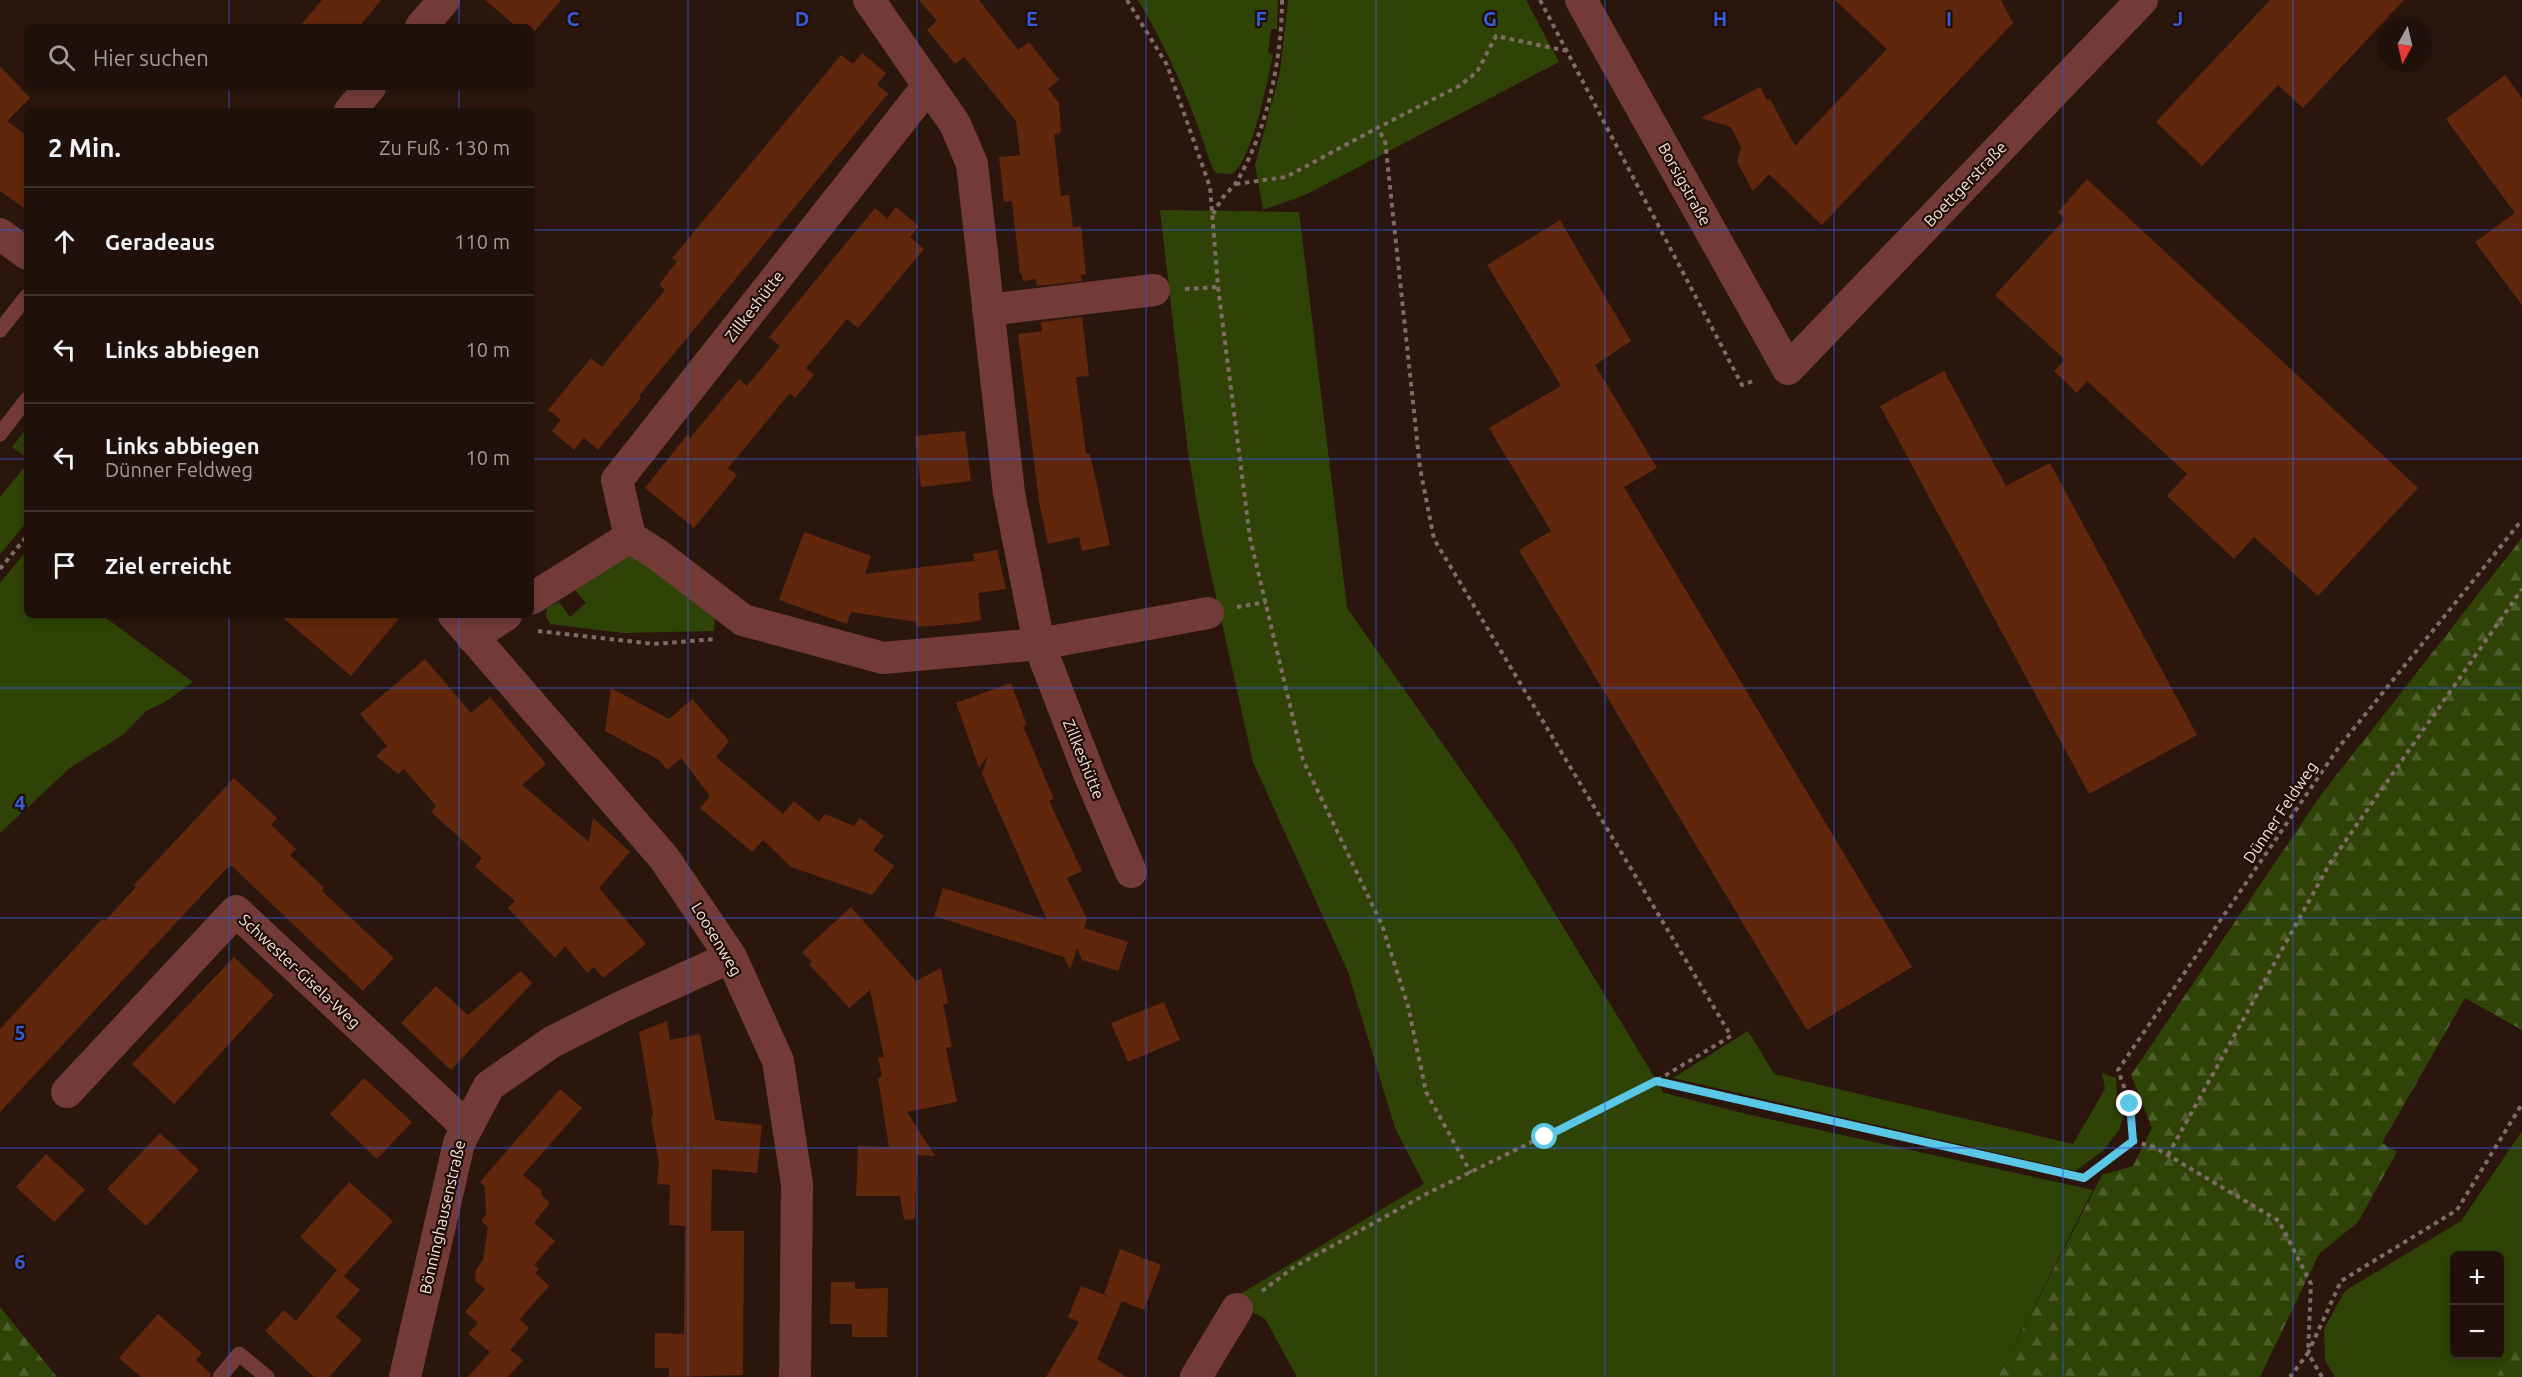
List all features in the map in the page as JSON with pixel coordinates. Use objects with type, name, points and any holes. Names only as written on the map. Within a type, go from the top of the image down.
[{"type":"street","points":[[424,24],[444,0]]},
{"type":"street","name":"Borsigstraße","points":[[1581,0],[1788,369]]},
{"type":"street","name":"Boettgerstraße","points":[[1788,369],[2142,0]]},
{"type":"street","name":"Zillkeshütte","points":[[877,10],[955,124],[972,164],[1009,493],[1040,644],[1090,776],[1131,872]]},
{"type":"street","name":"Zillkeshütte","points":[[630,537],[617,480],[928,86]]},
{"type":"street","points":[[352,108],[368,90]]},
{"type":"street","points":[[0,234],[24,252]]},
{"type":"street","points":[[988,310],[1154,290]]},
{"type":"street","points":[[534,597],[630,537],[658,555],[743,620],[883,658],[1040,644],[1208,612]]},
{"type":"street","name":"Loosenweg","points":[[481,623],[664,858],[731,957],[778,1061],[797,1184],[795,1377]]},
{"type":"street","name":"Schwester-Gisela-Weg","points":[[67,1092],[236,911],[466,1126]]},
{"type":"street","name":"Bönninghausenstraße","points":[[405,1377],[459,1143],[489,1086],[552,1042],[622,1006],[731,957]]},
{"type":"street","points":[[1196,1377],[1236,1309]]},
{"type":"lane","points":[[0,330],[24,300]]},
{"type":"lane","points":[[0,434],[24,403]]},
{"type":"lane","points":[[220,1377],[239,1354],[267,1377]]},
{"type":"path","points":[[1127,0],[1167,65],[1210,187],[1218,287],[1250,538],[1303,760],[1382,925],[1408,1006],[1426,1092],[1471,1173]]},
{"type":"path","points":[[1213,215],[1224,195],[1236,184],[1252,152],[1273,83],[1282,29],[1282,0]]},
{"type":"path","points":[[1540,0],[1742,385],[1788,369]]},
{"type":"path","points":[[1236,184],[1286,177],[1459,86],[1478,72],[1496,36],[1567,51]]},
{"type":"path","points":[[1236,1309],[1294,1267],[1471,1173],[1656,1081],[1731,1036],[1434,539],[1420,468],[1384,140],[1377,128]]},
{"type":"path","name":"Dünner Feldweg","points":[[2133,1141],[2130,1104],[2118,1070],[2339,747],[2522,520]]},
{"type":"path","points":[[0,569],[24,540]]},
{"type":"path","points":[[2168,1155],[2330,863],[2522,589]]},
{"type":"path","points":[[481,623],[654,644],[716,639],[743,620]]},
{"type":"path","points":[[1656,1081],[2084,1178],[2133,1141],[2168,1155],[2279,1221],[2311,1284],[2308,1353],[2322,1377]]},
{"type":"path","points":[[2290,1377],[2308,1353],[2341,1281],[2457,1210],[2522,1104]]},
{"type":"green space","points":[[1138,0],[1278,0],[1277,29],[1271,29],[1268,53],[1273,55],[1258,119],[1246,154],[1232,174],[1216,173],[1212,167],[1180,81]]},
{"type":"green space","points":[[1288,0],[1526,0],[1559,62],[1305,195],[1263,210],[1255,165],[1280,72]]},
{"type":"green space","points":[[1160,210],[1299,212],[1347,608],[1513,844],[1664,1093],[1746,1114],[2093,1190],[1998,1377],[1297,1377],[1265,1319],[1230,1300],[1424,1184],[1395,1128],[1348,972],[1253,762],[1203,538],[1188,452]]},
{"type":"green space","points":[[24,432],[24,456],[12,447]]},
{"type":"green space","points":[[24,468],[24,526],[0,554],[0,497]]},
{"type":"green space","points":[[2522,538],[2522,1030],[2465,998],[2382,1143],[2397,1152],[2358,1222],[2319,1254],[2260,1377],[1998,1377],[2102,1175],[2133,1166],[2152,1128],[2131,1075],[2321,795]]},
{"type":"green space","points":[[24,554],[24,618],[106,618],[193,682],[165,702],[146,711],[124,734],[70,768],[0,833],[0,583]]},
{"type":"green space","points":[[629,554],[641,555],[715,619],[714,631],[623,633],[550,624],[546,616],[547,608],[559,602],[570,617],[586,603],[575,590]]},
{"type":"green space","points":[[1748,1031],[1774,1074],[2073,1144],[2105,1089],[2102,1073],[2116,1078],[2117,1095],[2124,1115],[2119,1130],[2103,1151],[2075,1171],[1673,1078]]},
{"type":"green space","points":[[2522,1131],[2522,1335],[2496,1377],[2335,1377],[2325,1360],[2324,1329],[2345,1291],[2461,1221]]},
{"type":"green space","points":[[0,1307],[57,1377],[0,1377]]},
{"type":"green space","points":[[2522,1335],[2522,1377],[2496,1377]]},
{"type":"building","points":[[322,0],[381,0],[361,24],[302,24]]},
{"type":"building","points":[[485,0],[561,0],[534,32],[534,24],[513,24]]},
{"type":"building","points":[[919,0],[979,0],[1018,50],[1029,42],[1059,80],[1048,89],[1059,103],[1061,133],[1054,134],[1061,196],[1069,195],[1073,227],[1081,226],[1086,274],[1081,275],[1082,281],[1037,286],[1036,279],[1023,281],[1022,274],[1020,274],[1012,201],[1004,202],[999,157],[1020,155],[1016,121],[964,57],[955,64],[927,30],[937,21]]},
{"type":"building","points":[[1835,0],[2001,0],[2013,23],[1822,225],[1769,174],[1753,191],[1737,162],[1741,147],[1731,127],[1701,118],[1760,87],[1767,100],[1770,99],[1795,146],[1887,49]]},
{"type":"building","points":[[2270,0],[2404,0],[2387,18],[2378,18],[2378,28],[2303,108],[2278,85],[2202,166],[2156,122]]},
{"type":"building","points":[[862,53],[886,73],[877,84],[888,94],[639,396],[641,398],[598,450],[584,438],[574,450],[552,431],[561,420],[548,410],[591,358],[602,367],[665,290],[659,285],[677,261],[672,258],[841,55],[853,64]]},
{"type":"building","points":[[0,66],[30,98],[7,121],[24,134],[24,208],[0,191]]},
{"type":"building","points":[[2505,75],[2522,98],[2522,305],[2475,242],[2515,213],[2446,119]]},
{"type":"building","points":[[2087,179],[2418,488],[2318,596],[2254,537],[2234,559],[2167,496],[2187,474],[2087,381],[2077,393],[2054,371],[2065,360],[1995,295],[2065,219],[2058,212]]},
{"type":"building","points":[[896,207],[919,226],[910,237],[924,249],[858,328],[847,319],[806,368],[814,375],[795,398],[790,393],[728,468],[737,475],[694,528],[645,488],[687,435],[690,438],[739,379],[747,386],[780,346],[769,337],[875,208],[887,219]]},
{"type":"building","points":[[1560,220],[1631,341],[1595,365],[1657,468],[1624,487],[1912,967],[1807,1030],[1519,550],[1551,531],[1489,428],[1561,386],[1487,265]]},
{"type":"building","points":[[1082,317],[1089,376],[1076,377],[1086,454],[1090,454],[1110,545],[1082,551],[1079,537],[1048,544],[1039,501],[1018,334],[1042,331],[1041,322]]},
{"type":"building","points":[[1944,371],[2006,486],[2050,463],[2197,735],[2089,794],[1880,406]]},
{"type":"building","points":[[965,431],[971,481],[921,487],[915,436]]},
{"type":"building","points":[[804,532],[871,556],[865,574],[974,561],[973,554],[997,550],[1006,589],[978,593],[981,620],[917,627],[916,622],[851,612],[847,624],[779,600]]},
{"type":"building","points":[[283,618],[399,618],[351,676]]},
{"type":"building","points":[[425,659],[471,713],[490,697],[546,764],[522,785],[589,842],[593,818],[630,852],[599,888],[646,944],[603,978],[594,967],[587,973],[565,946],[555,958],[508,908],[515,901],[475,867],[482,858],[431,812],[436,806],[404,769],[398,774],[376,756],[387,746],[360,714]]},
{"type":"building","points":[[1011,683],[1027,725],[1023,726],[1054,799],[1049,801],[1082,871],[1067,878],[1087,919],[1084,928],[1128,942],[1118,971],[1082,960],[1077,948],[1070,970],[1064,957],[934,916],[943,888],[1047,920],[982,774],[988,755],[979,768],[956,703]]},
{"type":"building","points":[[611,688],[669,719],[692,699],[729,741],[716,757],[783,814],[794,801],[819,822],[825,814],[854,826],[860,818],[884,836],[873,850],[894,866],[872,895],[791,867],[763,840],[752,852],[700,808],[710,796],[681,758],[667,770],[659,760],[605,731]]},
{"type":"building","points":[[234,778],[277,818],[271,825],[296,849],[290,855],[324,888],[322,891],[394,958],[363,991],[232,866],[228,867],[0,1112],[0,1029],[102,919],[105,921],[136,887],[134,885]]},
{"type":"building","points":[[851,907],[916,981],[941,968],[948,1003],[943,1004],[952,1047],[946,1048],[957,1102],[907,1112],[935,1156],[917,1155],[915,1219],[904,1220],[900,1196],[856,1196],[858,1146],[889,1147],[878,1078],[882,1076],[878,1058],[884,1057],[870,990],[849,1008],[809,964],[812,962],[802,952]]},
{"type":"building","points":[[234,957],[274,995],[174,1104],[132,1064]]},
{"type":"building","points":[[521,971],[532,983],[451,1070],[401,1023],[436,986],[468,1015]]},
{"type":"building","points":[[1164,1002],[1180,1040],[1128,1062],[1111,1023]]},
{"type":"building","points":[[667,1021],[670,1040],[700,1034],[715,1120],[762,1125],[757,1173],[712,1169],[711,1231],[744,1231],[743,1375],[669,1377],[669,1368],[655,1368],[655,1333],[684,1334],[685,1226],[669,1225],[670,1185],[657,1184],[659,1163],[639,1032]]},
{"type":"building","points":[[364,1078],[412,1122],[377,1159],[330,1114]]},
{"type":"building","points":[[560,1089],[582,1108],[523,1175],[541,1190],[542,1196],[550,1203],[534,1223],[555,1241],[534,1265],[539,1269],[535,1273],[549,1286],[520,1319],[529,1328],[510,1350],[523,1360],[508,1377],[468,1377],[490,1352],[468,1334],[478,1323],[465,1312],[485,1289],[475,1281],[476,1270],[483,1260],[488,1227],[481,1221],[486,1215],[485,1187],[480,1182]]},
{"type":"building","points":[[160,1133],[199,1170],[146,1226],[107,1189]]},
{"type":"building","points":[[46,1154],[85,1190],[54,1222],[16,1187]]},
{"type":"building","points":[[349,1182],[393,1221],[344,1276],[300,1237]]},
{"type":"building","points":[[1120,1249],[1161,1265],[1144,1310],[1122,1301],[1097,1359],[1126,1377],[1046,1377],[1079,1322],[1068,1317],[1081,1286],[1118,1300],[1104,1294]]},
{"type":"building","points":[[337,1270],[360,1290],[336,1317],[362,1340],[329,1377],[314,1377],[265,1331],[284,1310],[296,1321]]},
{"type":"building","points":[[831,1282],[855,1282],[855,1289],[888,1288],[887,1337],[852,1337],[852,1324],[830,1324]]},
{"type":"building","points":[[158,1314],[202,1353],[196,1360],[211,1374],[210,1377],[141,1377],[119,1358]]},
{"type":"route","points":[[1545,1137],[1656,1081],[2084,1178],[2133,1141],[2130,1104]]}]
